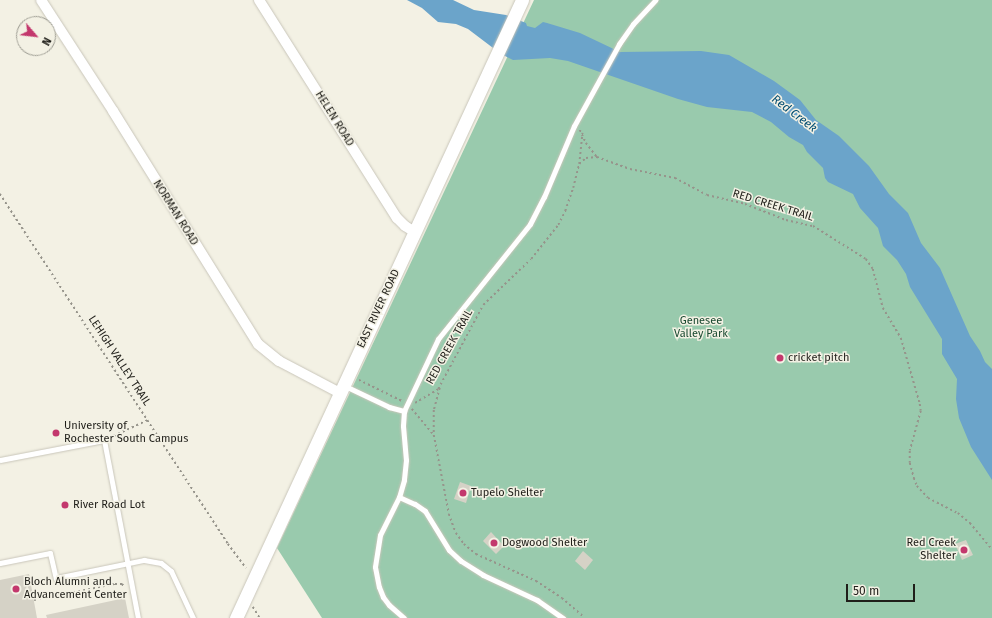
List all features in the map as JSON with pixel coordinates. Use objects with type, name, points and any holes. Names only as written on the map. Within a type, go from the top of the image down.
[{"type":"street","name":"NORMAN ROAD","points":[[41,0],[113,111],[258,344],[279,361],[342,389]]},
{"type":"street","name":"HELEN ROAD","points":[[259,0],[397,218],[405,226],[415,232]]},
{"type":"street","name":"EAST RIVER ROAD","points":[[236,618],[521,2]]},
{"type":"lane","points":[[404,618],[389,605],[383,597],[378,587],[375,567],[377,545],[380,535],[399,497],[406,470],[406,450],[403,426],[404,412],[438,339],[530,224],[544,197],[574,126],[619,44],[655,0]]},
{"type":"lane","points":[[342,389],[404,412]]},
{"type":"lane","points":[[0,460],[104,440],[138,618]]},
{"type":"lane","points":[[399,497],[415,504],[425,511],[449,550],[461,561],[483,575],[537,600],[563,618]]},
{"type":"lane","points":[[0,563],[50,553],[56,578],[144,560],[161,563],[171,571],[193,618]]},
{"type":"path","points":[[574,126],[582,134],[586,143],[597,157]]},
{"type":"path","name":"RED CREEK TRAIL","points":[[408,403],[414,404],[426,398],[433,394],[442,385],[483,305],[531,259],[558,225],[568,204],[579,164],[582,134]]},
{"type":"path","points":[[579,164],[586,158],[597,157]]},
{"type":"path","name":"RED CREEK TRAIL","points":[[597,157],[630,169],[675,178],[707,195],[745,204],[786,220],[812,226],[866,259],[872,269],[883,308],[901,338],[920,404],[921,411],[910,451],[910,463],[917,486],[928,498],[958,514],[970,523],[992,549]]},
{"type":"path","name":"LEHIGH VALLEY TRAIL","points":[[0,194],[228,544],[254,578]]},
{"type":"path","points":[[358,379],[408,403],[434,435]]},
{"type":"path","points":[[442,385],[435,402],[434,435],[451,521],[456,533],[464,544],[476,554],[528,576],[544,585],[585,618]]},
{"type":"path","points":[[104,440],[148,420]]},
{"type":"path","points":[[34,600],[115,584],[122,584],[128,589]]},
{"type":"path","points":[[250,602],[260,618]]},
{"type":"green space","name":"Genesee Valley Park","points":[[534,0],[992,0],[992,618],[322,618],[277,548]]},
{"type":"water","name":"Red Creek","points":[[407,0],[453,0],[474,10],[506,15],[526,23],[527,26],[535,28],[543,22],[580,33],[620,52],[701,51],[729,55],[774,81],[800,100],[816,120],[839,136],[869,166],[889,194],[908,213],[921,243],[940,268],[970,336],[985,362],[992,369],[992,480],[971,447],[959,418],[956,399],[957,379],[942,354],[942,339],[910,287],[906,274],[897,260],[883,246],[878,228],[860,208],[853,194],[828,182],[825,178],[823,168],[807,152],[803,145],[789,137],[771,122],[752,112],[707,107],[678,99],[568,61],[550,58],[513,60],[501,54],[468,29],[456,24],[438,22],[422,8]]},
{"type":"building","name":"Tupelo Shelter","points":[[460,482],[471,486],[466,503],[454,499]]},
{"type":"building","name":"Dogwood Shelter","points":[[491,532],[504,546],[496,554],[483,541]]},
{"type":"building","name":"Red Creek Shelter","points":[[966,540],[973,555],[962,560],[955,544]]},
{"type":"building","points":[[583,551],[593,560],[585,570],[575,561]]},
{"type":"building","points":[[29,574],[37,618],[0,618],[0,580]]},
{"type":"building","points":[[125,598],[129,618],[47,618],[46,615]]},
{"type":"place","name":"cricket pitch","points":[[780,358]]},
{"type":"place","name":"University of Rochester South Campus","points":[[56,433]]},
{"type":"place","name":"Tupelo Shelter","points":[[463,493]]},
{"type":"place","name":"River Road Lot","points":[[65,505]]},
{"type":"place","name":"Dogwood Shelter","points":[[494,543]]},
{"type":"place","name":"Red Creek Shelter","points":[[964,550]]},
{"type":"place","name":"Bloch Alumni and Advancement Center","points":[[16,589]]}]
